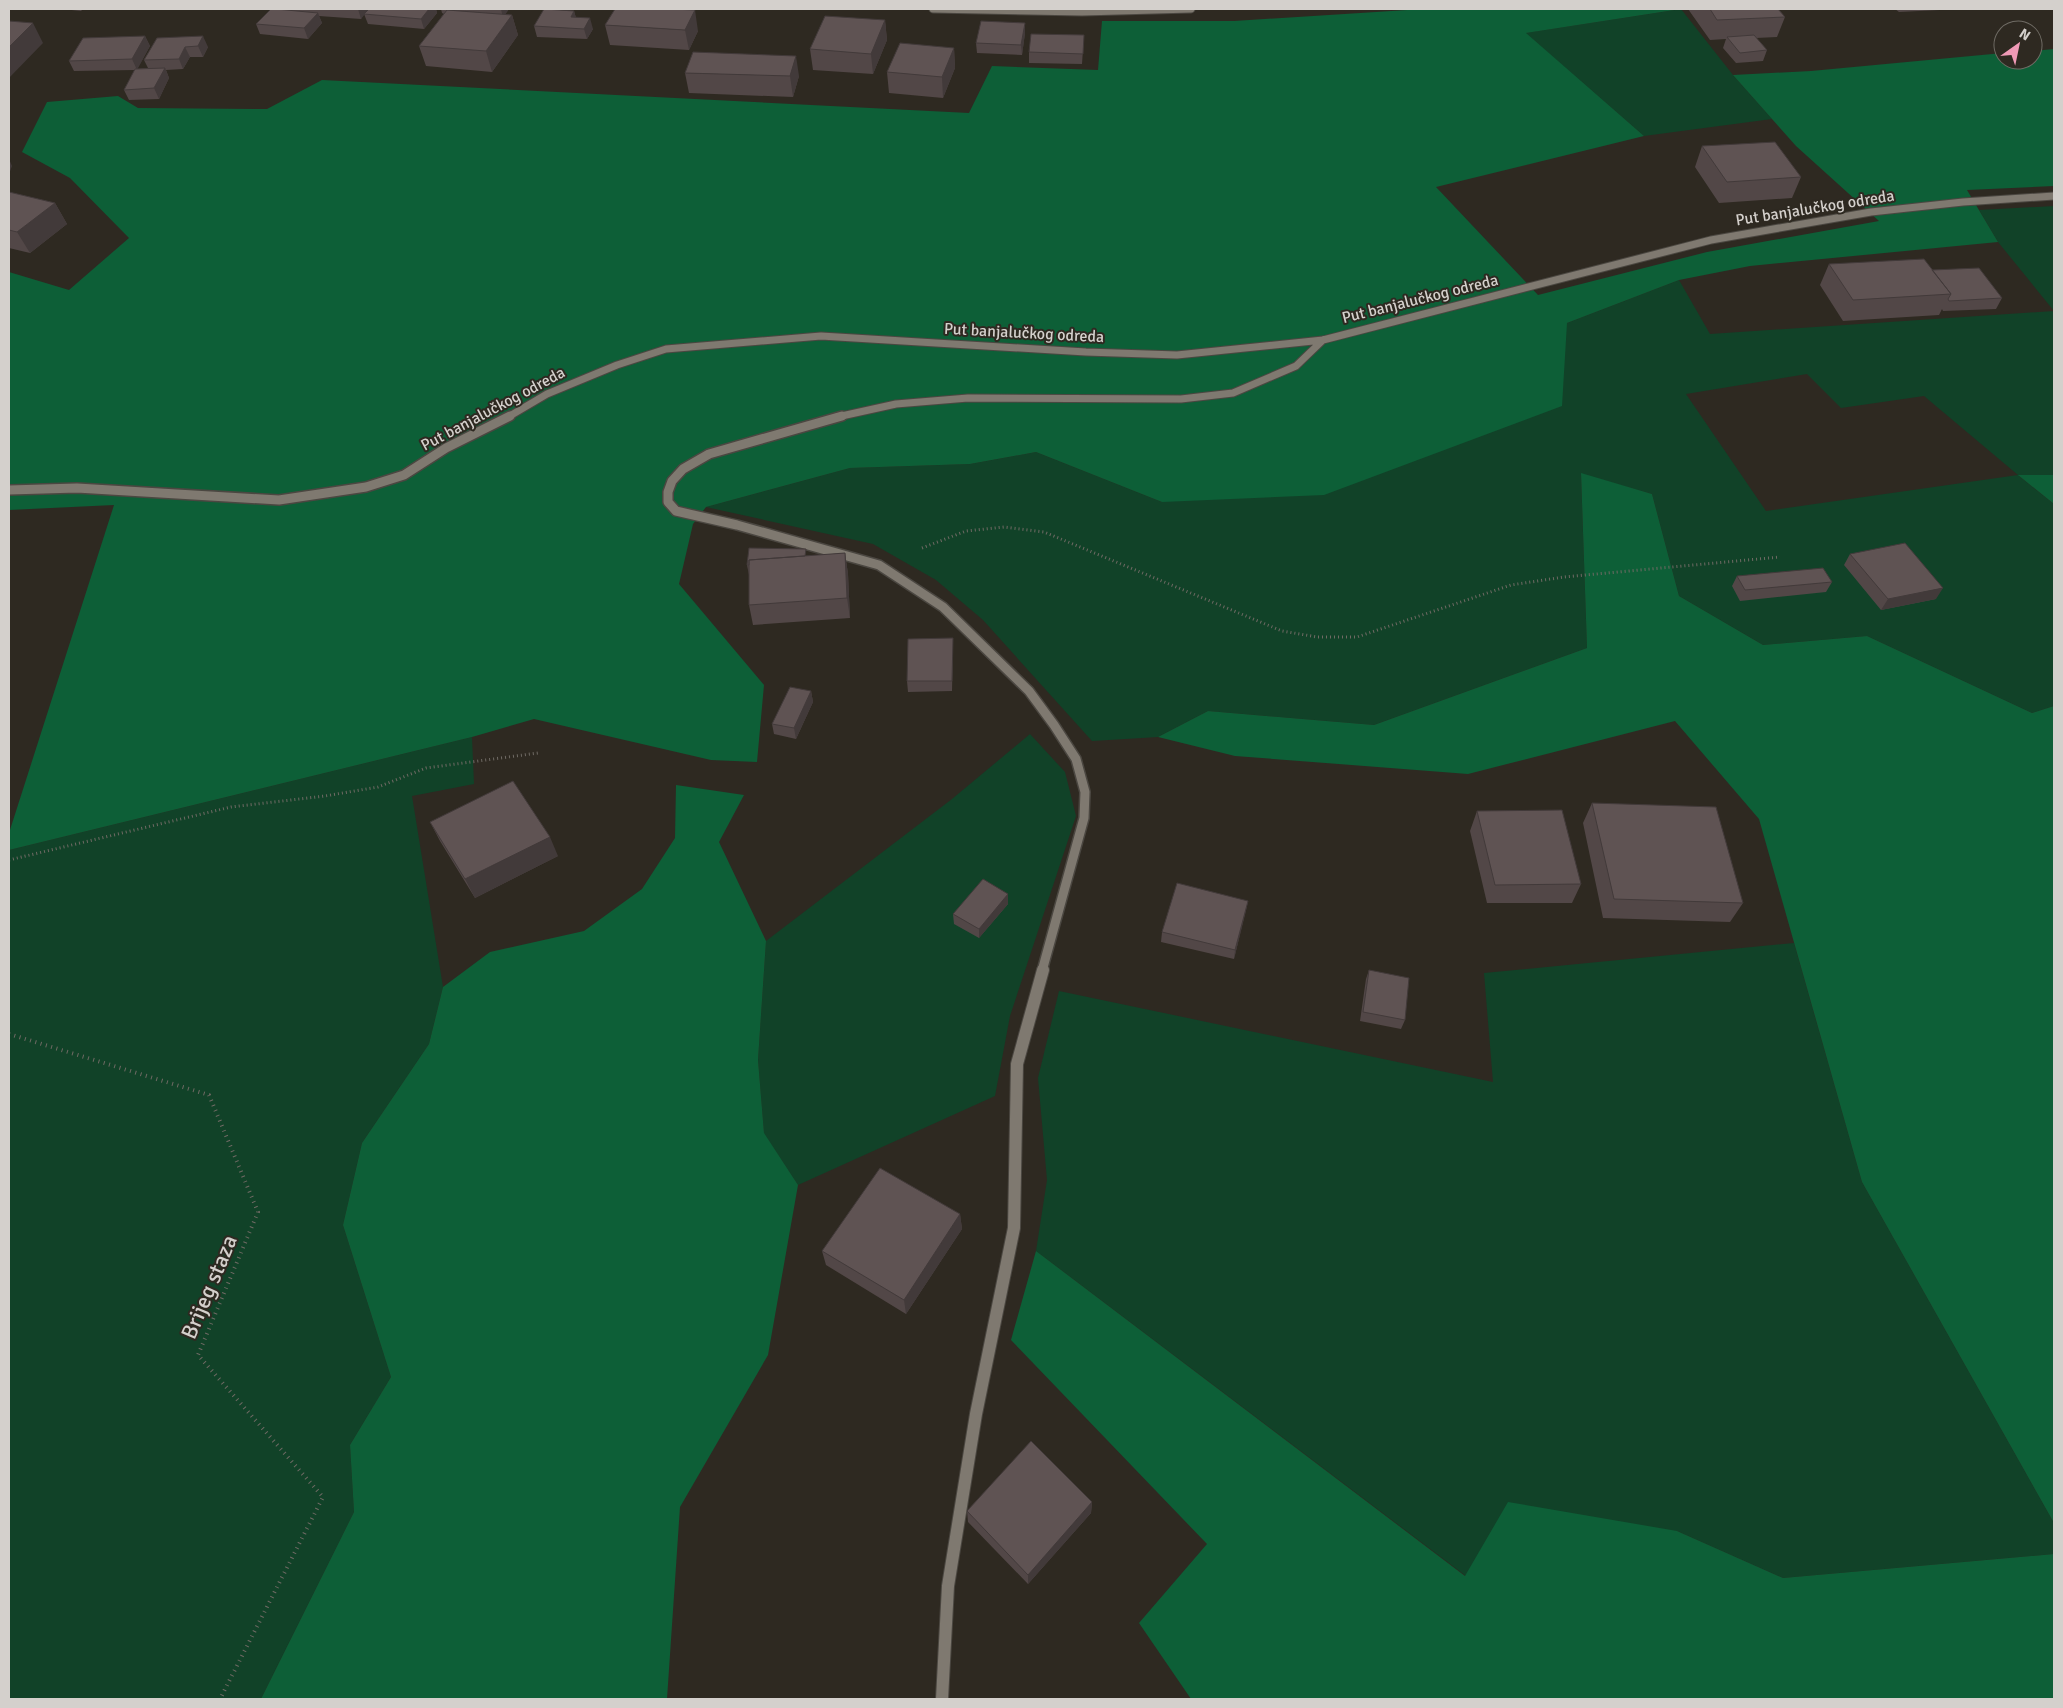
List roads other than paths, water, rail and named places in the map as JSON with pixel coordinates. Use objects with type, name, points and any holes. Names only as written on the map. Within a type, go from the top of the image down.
[{"type":"street","points":[[933,9],[1082,12],[1191,9]]},
{"type":"street","name":"Put banjalučkog odreda","points":[[9,490],[77,488],[279,500],[366,487],[404,475],[446,448],[507,418],[547,394],[617,365],[666,349],[821,336],[1086,352],[1177,355],[1323,340],[1711,240],[1871,212],[1963,202],[2054,196]]},
{"type":"street","points":[[942,1699],[948,1586],[976,1414],[1014,1228],[1017,1064],[1084,818],[1085,792],[1076,759],[1029,691],[943,607],[879,564],[737,525],[676,511],[668,502],[668,492],[672,480],[683,469],[709,454],[829,419],[896,404],[968,398],[1181,399],[1233,393],[1296,366],[1323,340]]}]
